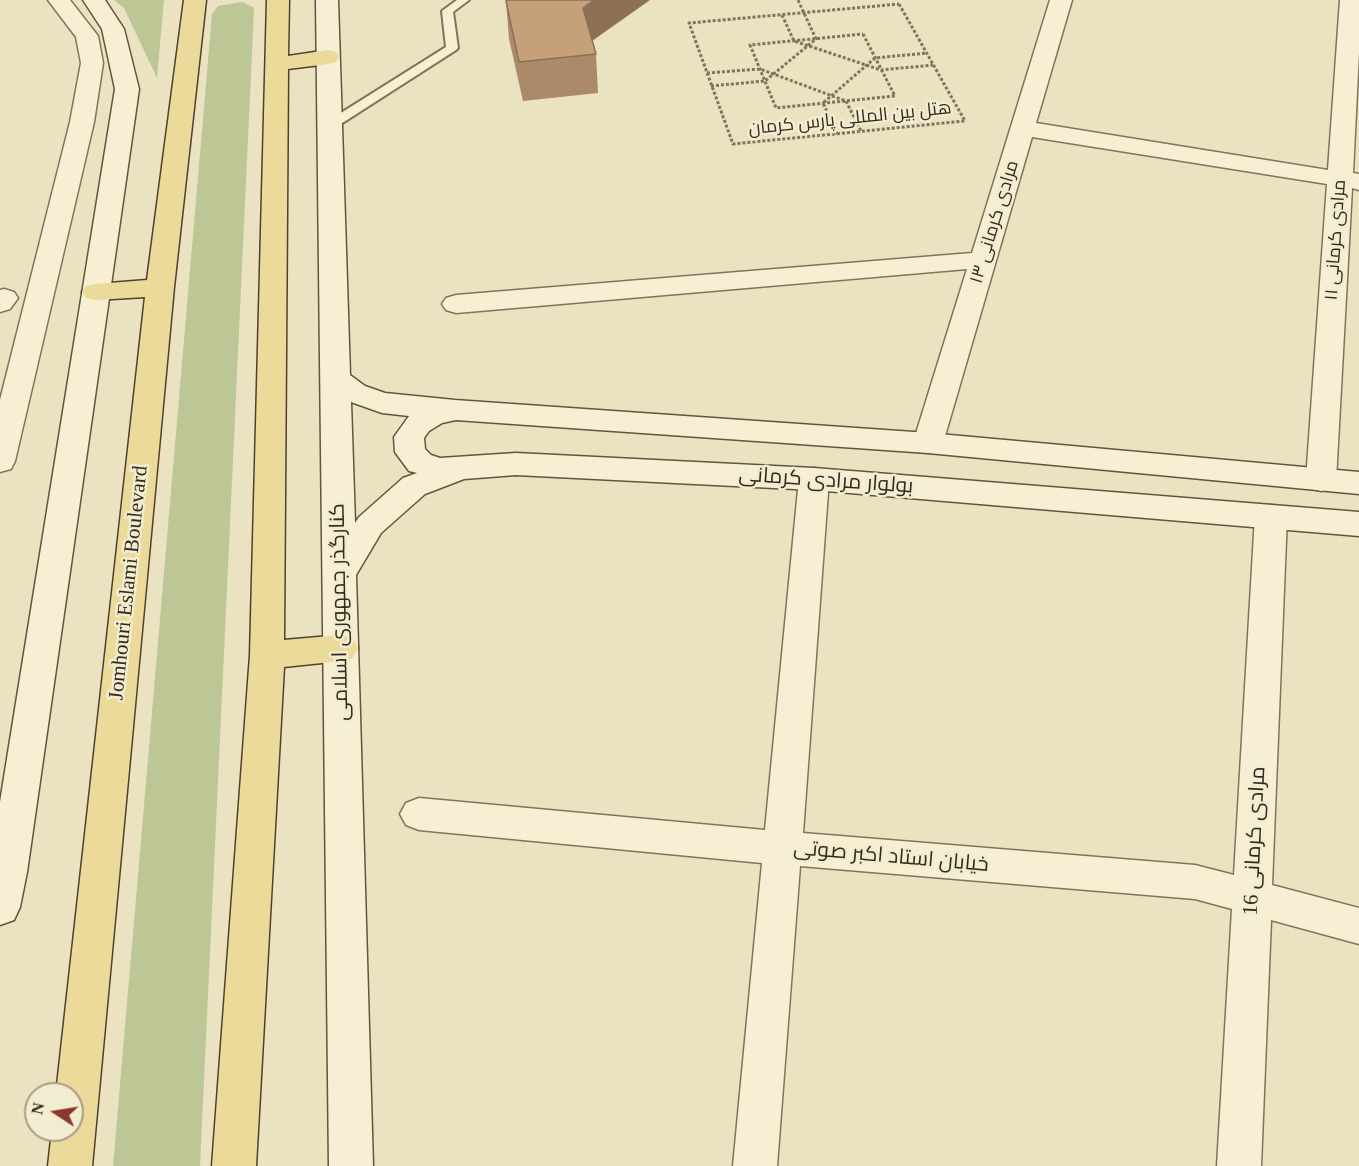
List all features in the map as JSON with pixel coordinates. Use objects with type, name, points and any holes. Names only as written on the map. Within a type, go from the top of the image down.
[{"type":"main road","name":"Jomhouri Eslami Boulevard","points":[[70,1166],[160,287],[195,0]]},
{"type":"main road","points":[[234,1166],[267,656],[278,0]]},
{"type":"main road","points":[[276,64],[328,57]]},
{"type":"main road","points":[[96,292],[160,287]]},
{"type":"main road","points":[[267,656],[341,648]]},
{"type":"street","points":[[0,462],[82,122],[92,63],[87,36],[59,0]]},
{"type":"street","points":[[3,872],[127,89],[113,29],[94,0]]},
{"type":"street","name":"کنارگذر جمهوری اسلامی","points":[[327,0],[351,1166]]},
{"type":"street","name":"مرادی کرمانی ۱۳","points":[[928,443],[1061,0]]},
{"type":"street","name":"مرادی کرمانی ۱۱","points":[[1321,480],[1349,181],[1351,0]]},
{"type":"street","points":[[1023,128],[1349,181]]},
{"type":"street","points":[[456,304],[983,260]]},
{"type":"street","points":[[334,379],[355,393],[382,403],[928,443],[1359,483]]},
{"type":"street","points":[[455,410],[434,414],[418,424],[409,437],[410,452],[420,463],[439,469],[460,468]]},
{"type":"street","name":"بولوار مرادی کرمانی","points":[[339,576],[370,525],[414,486],[460,468],[516,464],[814,479],[1359,524]]},
{"type":"street","points":[[755,1166],[814,479]]},
{"type":"street","name":"مرادی کرمانی 16","points":[[1239,1166],[1271,516]]},
{"type":"street","name":"خیابان استاد اکبر صوتی","points":[[419,814],[781,848],[1195,882],[1359,926]]},
{"type":"lane","points":[[329,126],[452,48],[447,10],[464,0]]},
{"type":"path","points":[[798,0],[816,39]]},
{"type":"path","name":"هتل بین المللی پارس کرمان","points":[[899,4],[965,121],[733,144],[689,23],[782,15],[899,4]]},
{"type":"path","points":[[782,15],[794,41],[881,70],[933,65]]},
{"type":"path","points":[[863,34],[895,96],[776,108],[750,45],[794,41],[863,34]]},
{"type":"path","points":[[711,86],[765,81],[816,39]]},
{"type":"path","points":[[823,104],[875,58],[927,53]]},
{"type":"path","points":[[707,73],[760,69],[846,101],[861,131]]},
{"type":"path","points":[[823,104],[837,134]]},
{"type":"green space","points":[[114,0],[164,0],[157,78],[124,8]]},
{"type":"green space","points":[[242,2],[253,7],[254,10],[200,1166],[113,1166],[212,14],[218,6]]},
{"type":"building","points":[[594,0],[583,8],[596,54],[519,62],[506,1]]}]
